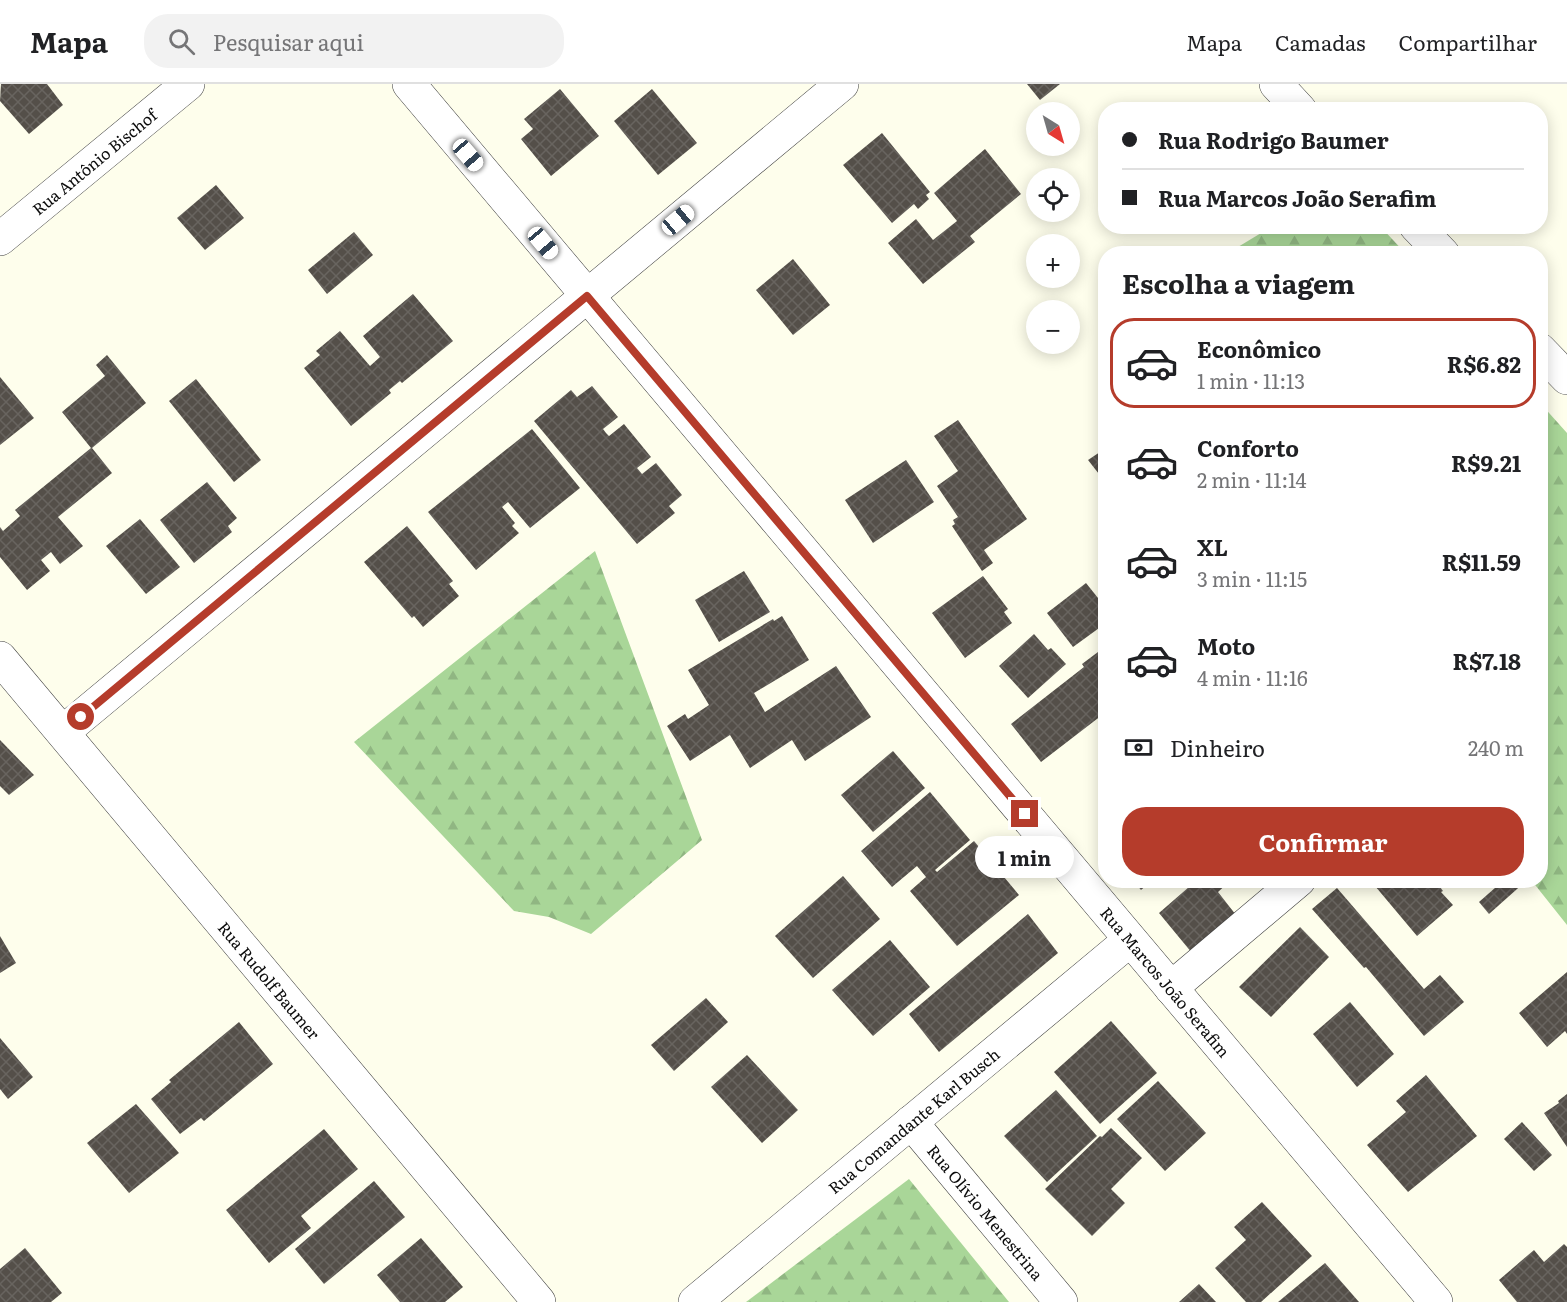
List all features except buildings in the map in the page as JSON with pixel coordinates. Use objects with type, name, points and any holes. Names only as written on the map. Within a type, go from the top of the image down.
[{"type":"street","name":"Rua Antônio Bischof","points":[[0,239],[188,84]]},
{"type":"street","name":"Rua Marcos João Serafim","points":[[409,84],[1436,1302]]},
{"type":"street","points":[[63,732],[842,84]]},
{"type":"street","points":[[1276,84],[1293,102]]},
{"type":"street","points":[[1424,234],[1435,246]]},
{"type":"street","points":[[1548,358],[1567,378]]},
{"type":"street","name":"Rua Rudolf Baumer","points":[[0,658],[539,1302]]},
{"type":"street","points":[[1171,988],[1290,888]]},
{"type":"street","name":"Rua Comandante Karl Busch","points":[[695,1302],[1130,940]]},
{"type":"street","name":"Rua Olívio Menestrina","points":[[911,1122],[1061,1302]]},
{"type":"green space","points":[[1259,234],[1387,234],[1399,246],[1240,246]]},
{"type":"green space","points":[[1548,412],[1567,433],[1567,925],[1538,888],[1548,888]]},
{"type":"green space","points":[[595,551],[702,840],[591,934],[549,917],[514,911],[354,742]]},
{"type":"green space","points":[[909,1179],[1009,1302],[746,1302]]},
{"type":"route","points":[[81,717],[587,296],[1025,814]]}]
